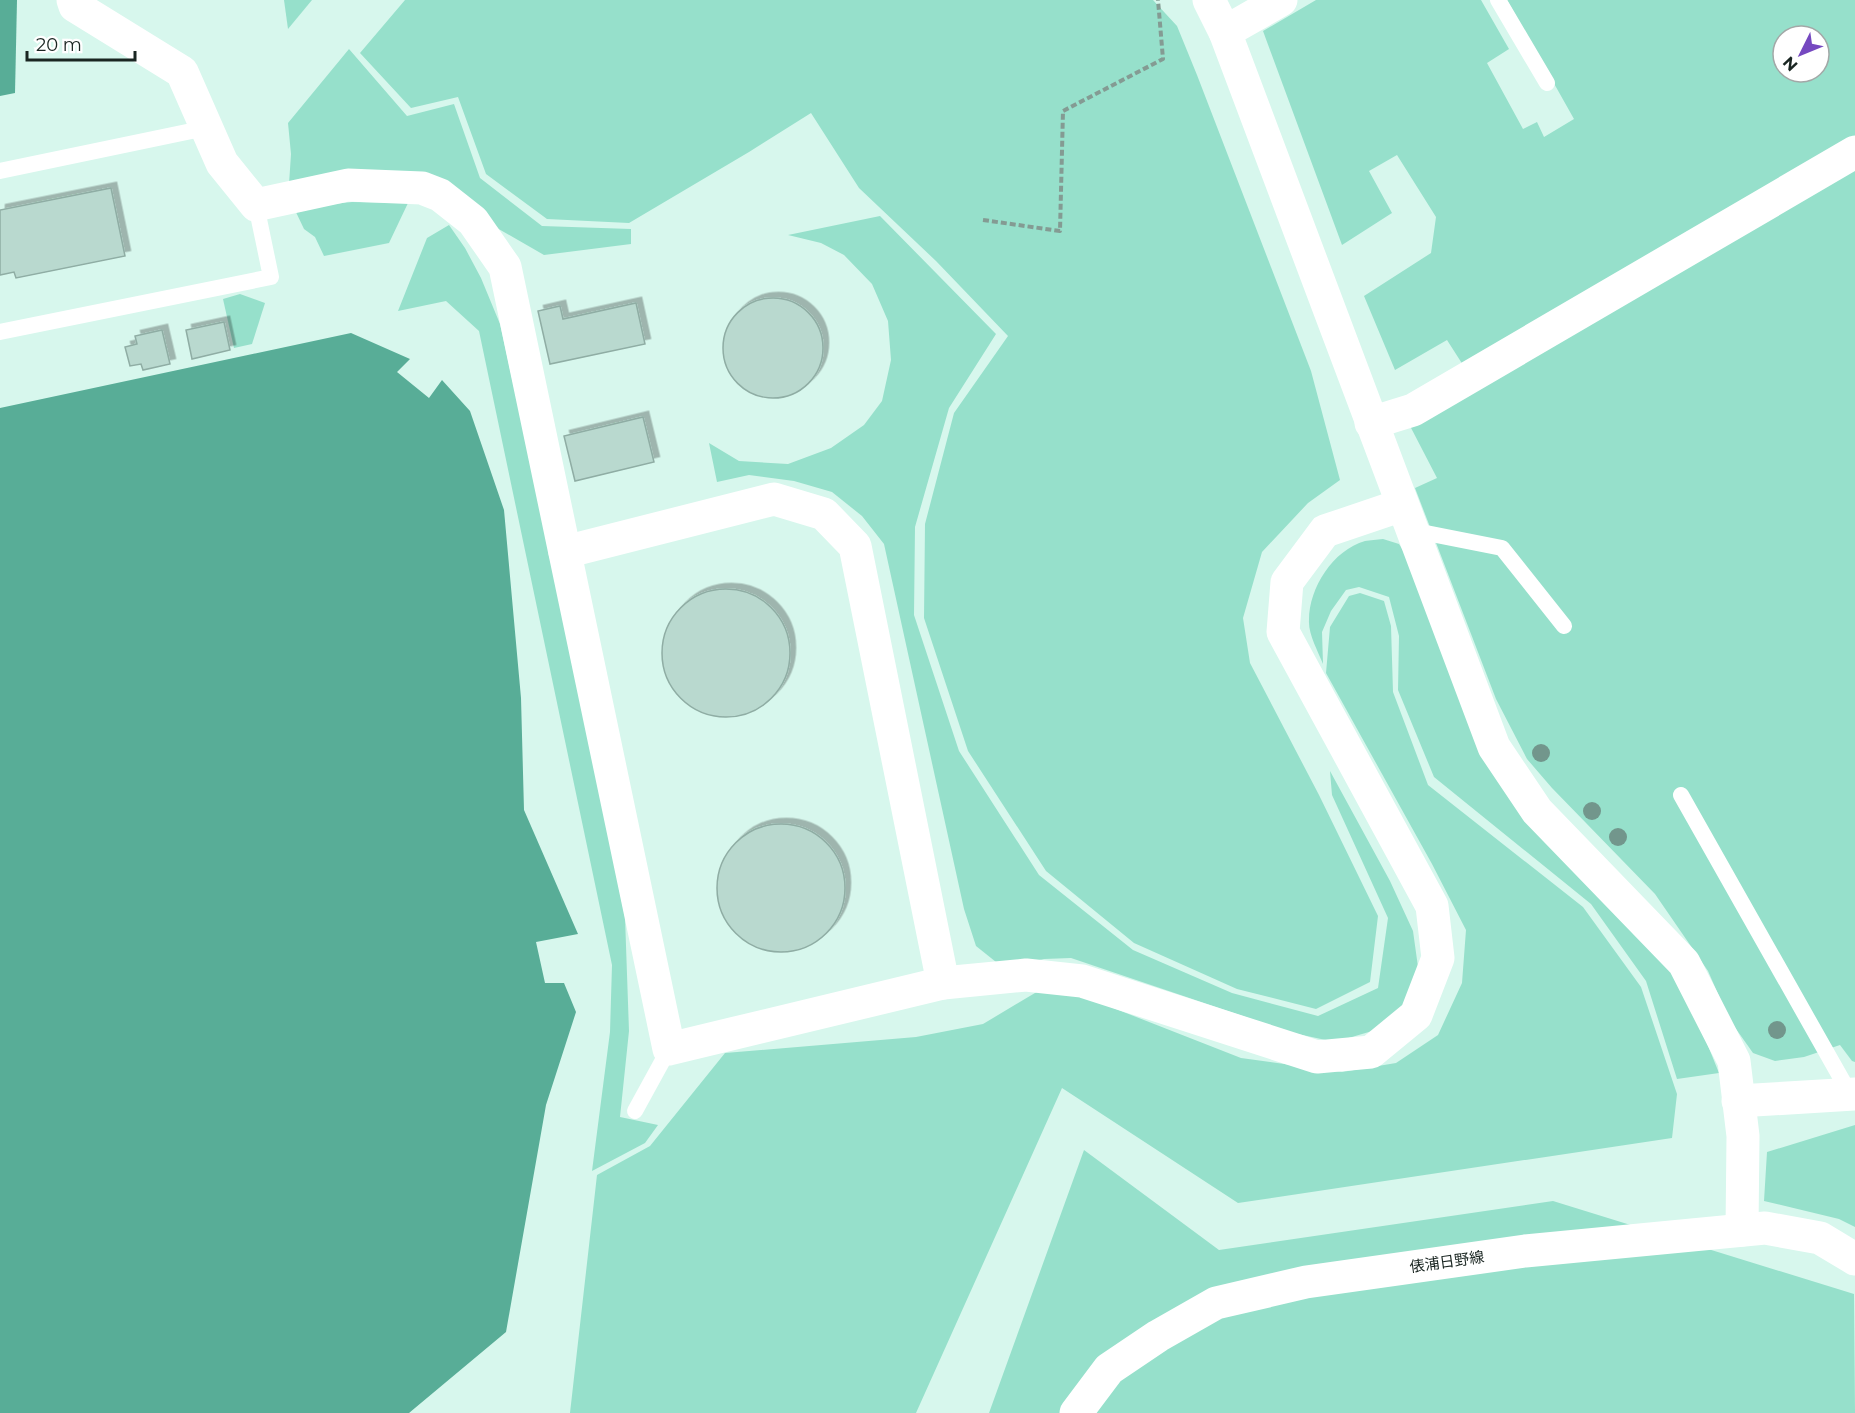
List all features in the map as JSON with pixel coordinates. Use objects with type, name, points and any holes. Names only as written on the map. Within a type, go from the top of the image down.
[{"type":"street","points":[[73,0],[75,6],[182,72],[222,163],[256,205],[348,185],[422,188],[440,195],[473,221],[505,267],[669,1049],[944,983],[1026,975],[1082,981],[1317,1057],[1371,1052],[1416,1015],[1438,958],[1432,906],[1283,632],[1287,582],[1325,531],[1407,517]]},
{"type":"street","points":[[1209,0],[1226,32],[1494,747],[1537,811],[1684,963],[1734,1061],[1743,1136],[1742,1230]]},
{"type":"street","points":[[1226,32],[1281,0]]},
{"type":"street","points":[[1371,423],[1413,410],[1855,152]]},
{"type":"street","points":[[565,552],[774,499],[824,514],[855,546],[944,983]]},
{"type":"street","points":[[1738,1101],[1852,1094]]},
{"type":"street","name":"俵浦日野線","points":[[1076,1413],[1109,1370],[1158,1336],[1216,1303],[1306,1282],[1525,1251],[1765,1228],[1820,1238],[1855,1259]]},
{"type":"lane","points":[[1498,0],[1547,83]]},
{"type":"lane","points":[[0,171],[206,128]]},
{"type":"lane","points":[[0,332],[271,277],[256,205]]},
{"type":"lane","points":[[1407,517],[1502,548],[1564,626]]},
{"type":"lane","points":[[1681,795],[1852,1094]]},
{"type":"lane","points":[[635,1111],[669,1049]]},
{"type":"path","points":[[983,220],[1060,231],[1063,111],[1163,59],[1158,0]]},
{"type":"shaded area","points":[[0,0],[17,0],[15,93],[0,96]]},
{"type":"shaded area","points":[[284,0],[312,0],[288,29]]},
{"type":"shaded area","points":[[405,0],[1153,0],[1177,26],[1197,75],[1311,371],[1340,480],[1308,503],[1262,552],[1243,618],[1250,663],[1319,795],[1378,916],[1370,982],[1316,1009],[1237,989],[1134,943],[1046,871],[968,751],[924,618],[925,524],[954,413],[1008,336],[936,261],[859,188],[811,113],[629,223],[547,219],[486,174],[458,97],[411,108],[360,53]]},
{"type":"shaded area","points":[[1316,0],[1481,0],[1509,49],[1487,63],[1523,129],[1537,122],[1544,137],[1574,119],[1507,0],[1855,0],[1855,138],[1463,365],[1447,340],[1395,370],[1364,296],[1431,253],[1436,217],[1397,155],[1369,171],[1392,213],[1342,245],[1263,31]]},
{"type":"shaded area","points":[[349,49],[407,116],[454,104],[480,178],[542,226],[631,229],[631,244],[544,255],[483,220],[457,192],[289,184],[291,154],[288,123]]},
{"type":"shaded area","points":[[1855,166],[1855,1062],[1840,1045],[1804,1057],[1775,1061],[1753,1053],[1729,1019],[1708,971],[1655,894],[1552,788],[1527,759],[1496,699],[1415,488],[1437,478],[1409,424]]},
{"type":"shaded area","points":[[352,202],[408,203],[389,243],[324,256],[315,237],[304,229],[294,208]]},
{"type":"shaded area","points":[[880,216],[996,334],[949,408],[915,527],[914,615],[959,751],[1039,875],[1133,950],[1232,993],[1318,1016],[1378,988],[1388,918],[1332,795],[1330,771],[1390,881],[1413,931],[1418,967],[1404,1004],[1379,1029],[1335,1042],[1293,1033],[1071,958],[1044,959],[1020,964],[996,962],[976,946],[964,909],[884,544],[862,516],[832,492],[794,481],[749,475],[717,482],[709,443],[739,461],[788,464],[831,448],[864,425],[882,401],[891,360],[888,321],[872,284],[844,255],[821,243],[788,235]]},
{"type":"shaded area","points":[[449,225],[465,248],[481,278],[500,324],[552,559],[625,917],[629,1031],[620,1117],[658,1125],[645,1143],[592,1171],[610,1032],[612,965],[479,331],[446,301],[398,311],[427,238]]},
{"type":"shaded area","points":[[240,294],[265,303],[252,344],[234,348],[223,299]]},
{"type":"shaded area","points":[[351,333],[410,359],[397,372],[429,398],[442,380],[470,411],[504,510],[521,698],[524,810],[578,934],[536,942],[545,983],[564,983],[576,1012],[546,1105],[506,1332],[409,1413],[0,1413],[0,408]]},
{"type":"shaded area","points":[[1383,539],[1399,544],[1415,570],[1484,748],[1673,971],[1719,1073],[1677,1079],[1646,981],[1591,904],[1434,777],[1398,690],[1399,636],[1389,597],[1359,587],[1346,590],[1331,611],[1322,632],[1323,664],[1309,625],[1310,608],[1318,583],[1333,562],[1353,546],[1365,541]]},
{"type":"shaded area","points":[[1360,593],[1384,601],[1391,626],[1393,692],[1428,785],[1583,907],[1641,987],[1677,1094],[1672,1138],[1238,1203],[1062,1088],[916,1413],[570,1413],[597,1175],[650,1146],[725,1053],[916,1037],[983,1024],[1040,990],[1075,993],[1241,1058],[1342,1072],[1396,1063],[1438,1035],[1462,983],[1466,930],[1326,673],[1330,627],[1349,596]]},
{"type":"shaded area","points":[[1855,1125],[1855,1227],[1839,1219],[1764,1201],[1767,1152]]},
{"type":"shaded area","points":[[1084,1150],[1219,1250],[1553,1201],[1854,1294],[1855,1413],[989,1413]]},
{"type":"building","points":[[111,188],[125,256],[16,278],[14,272],[0,275],[0,210]]},
{"type":"building","points":[[773,298],[792,302],[808,313],[819,329],[823,348],[819,367],[808,383],[792,394],[773,398],[754,394],[738,383],[727,367],[723,348],[727,329],[738,313],[754,302]]},
{"type":"building","points":[[636,303],[645,344],[550,364],[538,311],[560,306],[563,319]]},
{"type":"building","points":[[224,322],[230,350],[192,359],[186,330]]},
{"type":"building","points":[[162,330],[170,364],[143,370],[141,364],[130,366],[125,347],[137,344],[135,336]]},
{"type":"building","points":[[643,417],[654,462],[575,481],[564,436]]},
{"type":"building","points":[[726,589],[750,594],[771,608],[785,629],[790,653],[785,677],[771,698],[750,712],[726,717],[702,712],[681,698],[667,677],[662,653],[667,629],[681,608],[702,594]]},
{"type":"building","points":[[781,824],[805,829],[826,843],[840,864],[845,888],[840,912],[826,933],[805,947],[781,952],[757,947],[736,933],[722,912],[717,888],[722,864],[736,843],[757,829]]}]
